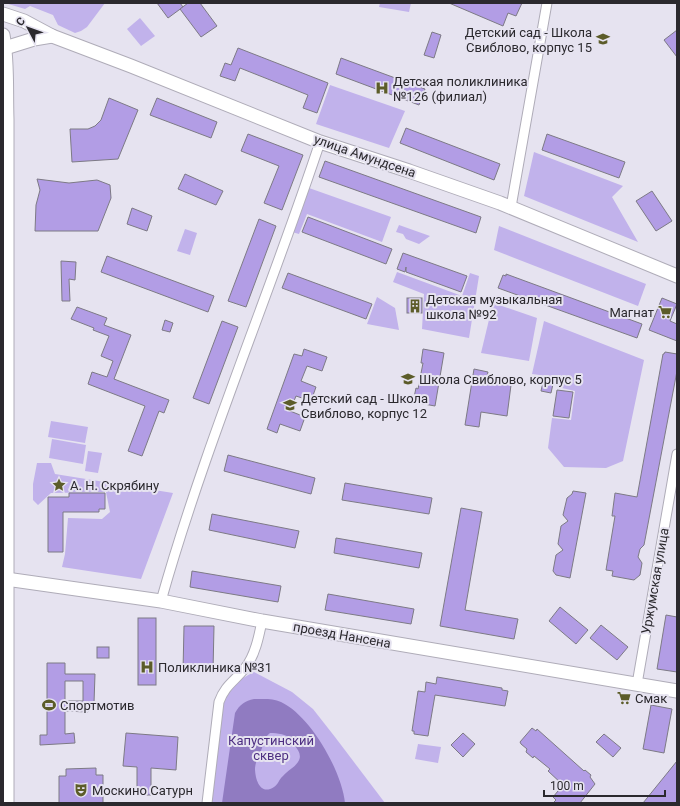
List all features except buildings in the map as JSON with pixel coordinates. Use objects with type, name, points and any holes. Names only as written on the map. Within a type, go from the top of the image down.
[{"type":"street","points":[[511,207],[547,3]]},
{"type":"street","name":"улица Амундсена","points":[[3,14],[24,21],[52,36],[320,142],[409,171],[511,207],[677,276]]},
{"type":"street","points":[[3,35],[5,48],[7,803]]},
{"type":"street","points":[[5,48],[34,39],[52,36]]},
{"type":"street","points":[[161,601],[200,476],[288,236],[320,142]]},
{"type":"street","name":"Уржумская улица","points":[[637,684],[677,454]]},
{"type":"street","name":"проезд Нансена","points":[[6,579],[161,601],[262,621],[677,691]]},
{"type":"street","points":[[207,803],[219,702],[222,693],[228,685],[246,667],[254,650],[262,621]]},
{"type":"green space","points":[[5,3],[105,3],[87,27],[75,33],[58,25],[53,15],[30,6],[25,9]]},
{"type":"green space","points":[[380,3],[411,3],[409,12],[379,7]]},
{"type":"green space","points":[[140,18],[155,36],[141,46],[127,29]]},
{"type":"green space","points":[[330,85],[405,111],[389,148],[316,124]]},
{"type":"green space","points":[[534,152],[623,186],[612,197],[638,242],[524,196]]},
{"type":"green space","points":[[309,188],[391,217],[382,242],[307,214],[299,234],[292,232]]},
{"type":"green space","points":[[399,225],[430,236],[419,244],[406,239],[403,234],[396,232]]},
{"type":"green space","points":[[499,226],[646,284],[638,306],[494,250]]},
{"type":"green space","points":[[185,229],[197,233],[190,255],[177,251]]},
{"type":"green space","points":[[397,272],[462,296],[470,273],[479,276],[469,338],[422,329],[424,294],[393,282]]},
{"type":"green space","points":[[377,297],[395,308],[399,330],[367,324]]},
{"type":"green space","points":[[493,303],[537,318],[529,361],[481,353]]},
{"type":"green space","points":[[544,321],[644,360],[623,461],[606,468],[564,467],[548,448],[552,418],[571,420],[575,391],[562,388],[555,377],[532,374]]},
{"type":"green space","points":[[51,421],[88,427],[85,443],[48,437]]},
{"type":"green space","points":[[52,439],[86,445],[83,464],[49,458]]},
{"type":"green space","points":[[88,451],[102,453],[98,473],[85,471]]},
{"type":"green space","points":[[37,463],[51,463],[55,474],[173,493],[141,579],[62,567],[65,554],[68,518],[102,519],[110,512],[106,492],[51,493],[38,505],[33,500],[33,484]]},
{"type":"green space","name":"Капустинский сквер","points":[[254,672],[292,692],[313,709],[385,803],[209,803],[221,703],[234,684]]},
{"type":"green space","points":[[418,744],[441,747],[438,763],[415,759]]},
{"type":"shaded area","points":[[254,699],[268,699],[281,702],[303,719],[314,732],[331,761],[343,790],[345,803],[222,803],[235,713],[245,702]],"holes":[[[270,733],[285,735],[291,738],[299,752],[300,758],[275,786],[265,789],[262,788],[257,781],[255,768],[263,741]]]},
{"type":"place","name":"Детский сад - Школа Свиблово, корпус 15","points":[[603,39]]},
{"type":"place","name":"Детская поликлиника №126 (филиал)","points":[[382,88]]},
{"type":"place","name":"Детская музыкальная школа №92","points":[[415,306]]},
{"type":"place","name":"Магнат","points":[[665,312]]},
{"type":"place","name":"Школа Свиблово, корпус 5","points":[[408,379]]},
{"type":"place","name":"Детский сад - Школа Свиблово, корпус 12","points":[[290,405]]},
{"type":"place","name":"А. Н. Скрябину","points":[[59,485]]},
{"type":"place","name":"Поликлиника №31","points":[[147,667]]},
{"type":"place","name":"Смак","points":[[624,698]]},
{"type":"place","name":"Спортмотив","points":[[49,705]]},
{"type":"place","name":"Москино Сатурн","points":[[81,790]]}]
